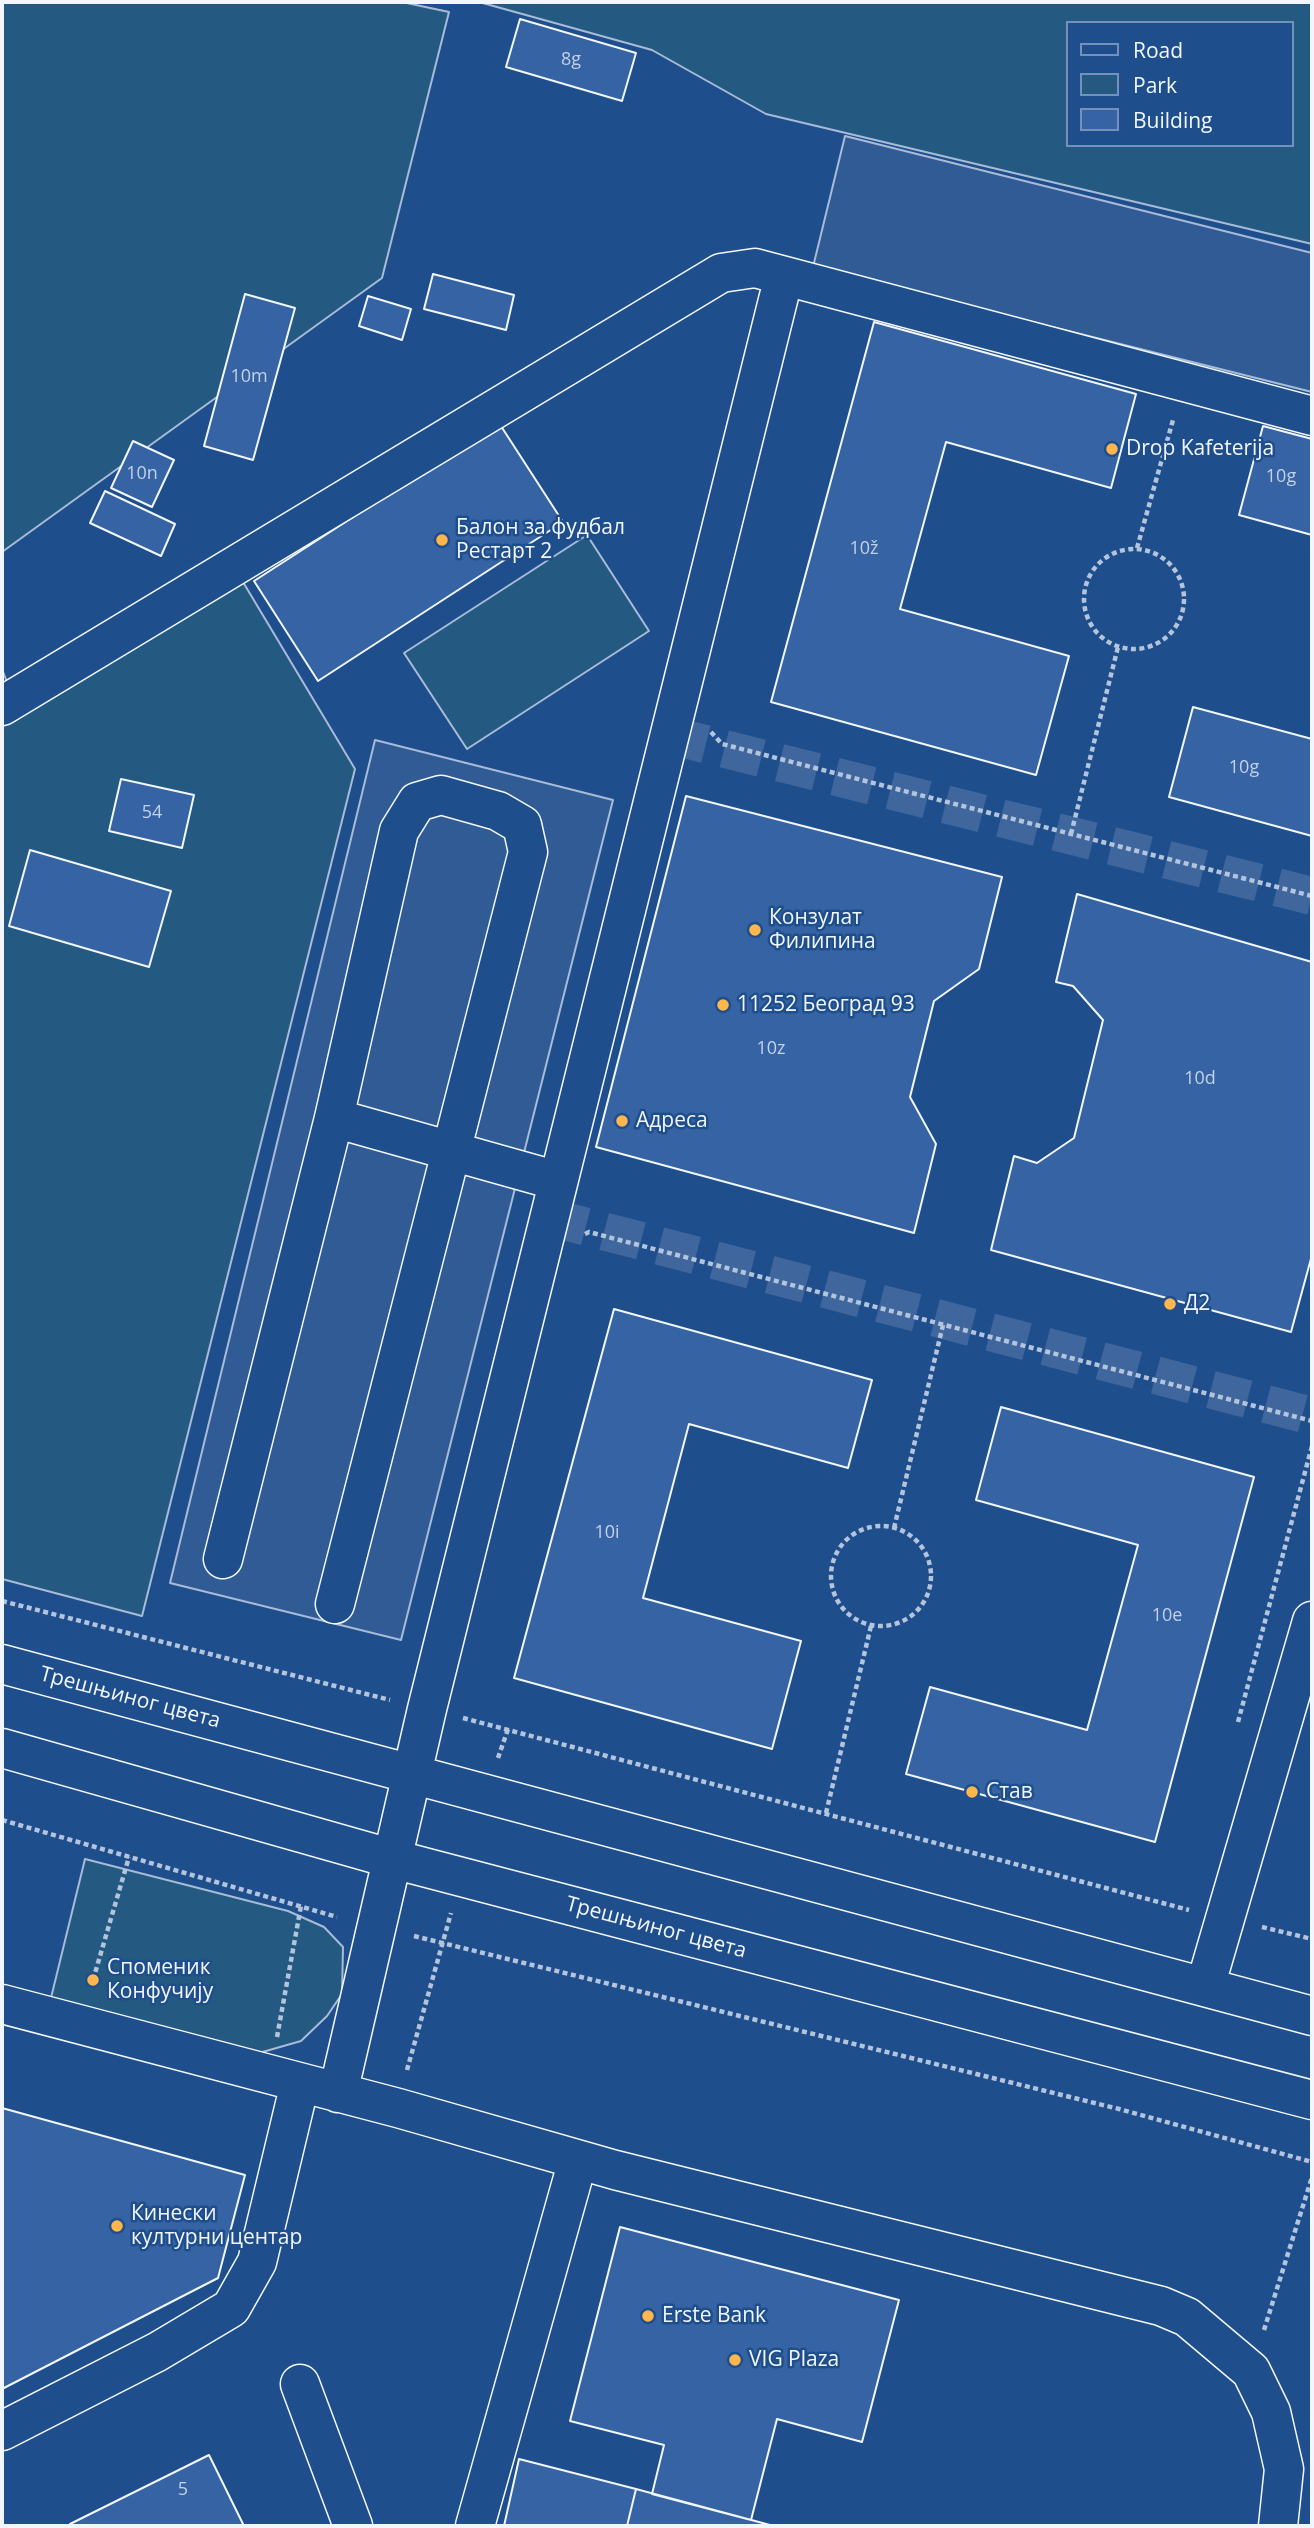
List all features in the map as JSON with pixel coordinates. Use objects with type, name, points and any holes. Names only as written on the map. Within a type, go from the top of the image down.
[{"type":"street","points":[[2,706],[721,274],[755,268],[1312,416]]},
{"type":"street","points":[[338,2093],[378,1928],[411,1772],[784,276]]},
{"type":"street","points":[[223,1559],[334,1118],[399,831],[417,802],[441,795],[498,811],[522,825],[528,852],[335,1604]]},
{"type":"street","points":[[334,1118],[558,1181]]},
{"type":"street","points":[[1205,1987],[1312,1620]]},
{"type":"street","name":"Трешњиног цвета","points":[[2,1664],[1312,2016]]},
{"type":"street","name":"Трешњиног цвета","points":[[2,1748],[393,1859],[1312,2099]]},
{"type":"street","points":[[2,2004],[398,2108],[578,2160],[1134,2297],[1187,2317],[1251,2371],[1271,2412],[1284,2469],[1278,2526]]},
{"type":"street","points":[[2,2431],[185,2337],[231,2308],[257,2262],[285,2079]]},
{"type":"street","points":[[475,2526],[578,2160]]},
{"type":"street","points":[[300,2384],[353,2526]]},
{"type":"path","points":[[1137,548],[1164,455]]},
{"type":"path","points":[[1137,548],[1153,551],[1177,571],[1184,585],[1183,617],[1163,641],[1149,648],[1118,647],[1094,630],[1086,610],[1084,589],[1098,564],[1109,554],[1137,548]]},
{"type":"path","points":[[1070,834],[1118,647]]},
{"type":"path","points":[[708,729],[722,744],[1312,896]]},
{"type":"path","points":[[581,1236],[589,1232],[1312,1422]]},
{"type":"path","points":[[894,1528],[943,1325]]},
{"type":"path","points":[[1237,1723],[1312,1446]]},
{"type":"path","points":[[866,1528],[894,1528],[912,1536],[924,1549],[932,1583],[926,1600],[916,1613],[902,1623],[885,1628],[871,1626],[852,1618],[841,1607],[833,1592],[833,1560],[840,1546],[852,1535],[866,1528]]},
{"type":"path","points":[[2,1601],[1312,1939]]},
{"type":"path","points":[[826,1814],[871,1626]]},
{"type":"path","points":[[2,1820],[378,1928],[1119,2109],[1312,2162]]},
{"type":"path","points":[[93,1980],[129,1857]]},
{"type":"path","points":[[398,2108],[440,1942],[464,1877]]},
{"type":"path","points":[[285,2079],[301,1906]]},
{"type":"path","points":[[1251,2371],[1312,2177]]},
{"type":"green space","points":[[2,2],[402,2],[449,12],[382,278],[2,552]]},
{"type":"green space","points":[[479,2],[1312,2],[1312,244],[766,114],[652,50]]},
{"type":"green space","points":[[587,535],[649,631],[467,749],[404,653]]},
{"type":"green space","points":[[240,577],[355,769],[142,1616],[2,1579],[2,669],[20,716]]},
{"type":"green space","points":[[85,1859],[288,1911],[324,1927],[343,1947],[342,1994],[327,2016],[301,2041],[259,2053],[49,2006]]},
{"type":"shaded area","points":[[845,136],[1312,253],[1312,392],[813,267]]},
{"type":"shaded area","points":[[375,740],[613,800],[401,1640],[170,1583]]},
{"type":"building","points":[[520,19],[636,53],[622,101],[506,67]]},
{"type":"building","points":[[433,274],[514,295],[506,330],[424,309]]},
{"type":"building","points":[[245,294],[295,308],[253,460],[204,446]]},
{"type":"building","points":[[368,296],[411,309],[402,340],[359,326]]},
{"type":"building","points":[[874,322],[1136,394],[1111,488],[946,442],[900,609],[1069,656],[1036,775],[771,702]]},
{"type":"building","points":[[499,423],[563,522],[318,681],[254,581]]},
{"type":"building","points":[[1263,426],[1312,439],[1312,535],[1239,515]]},
{"type":"building","points":[[133,441],[174,460],[152,507],[111,488]]},
{"type":"building","points":[[105,491],[175,524],[161,556],[90,523]]},
{"type":"building","points":[[1193,707],[1312,739],[1312,836],[1169,797]]},
{"type":"building","points":[[121,779],[194,795],[182,848],[109,831]]},
{"type":"building","points":[[686,796],[1002,877],[979,969],[934,1001],[910,1097],[936,1144],[914,1233],[596,1147]]},
{"type":"building","points":[[30,850],[171,891],[149,967],[9,926]]},
{"type":"building","points":[[1077,894],[1312,962],[1312,1255],[1291,1332],[991,1250],[1014,1156],[1037,1163],[1074,1138],[1103,1020],[1073,986],[1056,982]]},
{"type":"building","points":[[614,1309],[872,1380],[848,1468],[689,1424],[643,1598],[801,1641],[772,1749],[514,1678]]},
{"type":"building","points":[[1001,1407],[1254,1477],[1155,1842],[906,1774],[930,1687],[1087,1730],[1138,1545],[976,1500]]},
{"type":"building","name":"Кинески културни центар","points":[[2,2108],[245,2175],[218,2278],[2,2389]]},
{"type":"building","name":"VIG Plaza","points":[[620,2227],[899,2300],[862,2442],[777,2419],[751,2520],[652,2494],[664,2445],[570,2421]]},
{"type":"building","points":[[209,2455],[244,2526],[71,2526],[70,2524]]},
{"type":"building","points":[[519,2459],[636,2489],[627,2526],[504,2526]]},
{"type":"building","points":[[636,2489],[770,2525],[770,2526],[627,2526]]},
{"type":"tunnel","points":[[669,735],[1312,896]]},
{"type":"tunnel","points":[[549,1217],[1312,1416]]},
{"type":"place","name":"Drop Kafeterija","points":[[1112,449]]},
{"type":"place","name":"Балон за фудбал Рестарт 2","points":[[442,540]]},
{"type":"place","name":"Конзулат Филипина","points":[[755,930]]},
{"type":"place","name":"11252 Београд 93","points":[[723,1005]]},
{"type":"place","name":"Адреса","points":[[622,1121]]},
{"type":"place","name":"Д2","points":[[1170,1304]]},
{"type":"place","name":"Став","points":[[972,1792]]},
{"type":"place","name":"Споменик Конфучију","points":[[93,1980]]},
{"type":"place","name":"Кинески културни центар","points":[[117,2226]]},
{"type":"place","name":"Erste Bank","points":[[648,2316]]},
{"type":"place","name":"VIG Plaza","points":[[735,2360]]}]
